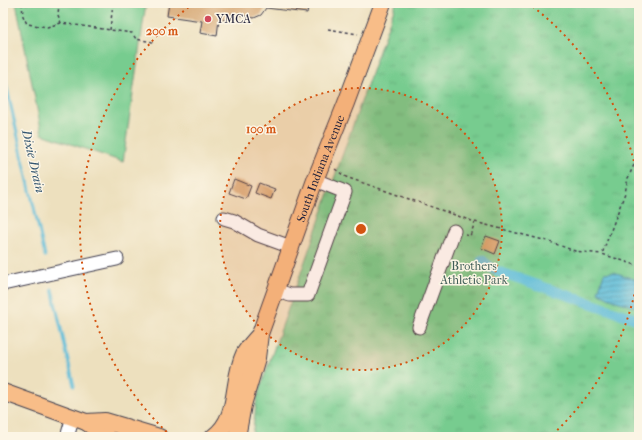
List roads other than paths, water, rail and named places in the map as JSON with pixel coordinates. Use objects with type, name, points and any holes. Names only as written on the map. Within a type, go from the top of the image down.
[{"type":"main road","name":"South Indiana Avenue","points":[[237,437],[257,358],[260,334],[315,180],[383,3]]},
{"type":"main road","name":"South Indiana Avenue","points":[[213,437],[220,432],[227,422],[232,410],[236,380],[245,354],[260,334]]},
{"type":"main road","points":[[3,392],[80,420],[107,437]]},
{"type":"main road","points":[[80,420],[104,421],[159,437]]},
{"type":"lane","points":[[275,290],[298,296],[308,295],[345,192],[315,180]]},
{"type":"lane","points":[[224,218],[234,221],[258,234],[291,247]]},
{"type":"lane","points":[[419,327],[454,231]]},
{"type":"lane","points":[[3,284],[117,259]]},
{"type":"lane","points":[[66,437],[80,420]]},
{"type":"water","points":[[614,272],[639,281],[639,308],[616,301],[598,292],[604,273]]},
{"type":"waterway","name":"Dixie Drain","points":[[3,71],[45,256]]},
{"type":"waterway","points":[[482,260],[494,270],[639,320]]},
{"type":"waterway","name":"Dixie Drain","points":[[52,289],[74,386]]},
{"type":"place","name":"YMCA","points":[[208,19]]},
{"type":"park label","name":"Brothers Athletic Park","points":[[474,273]]}]
